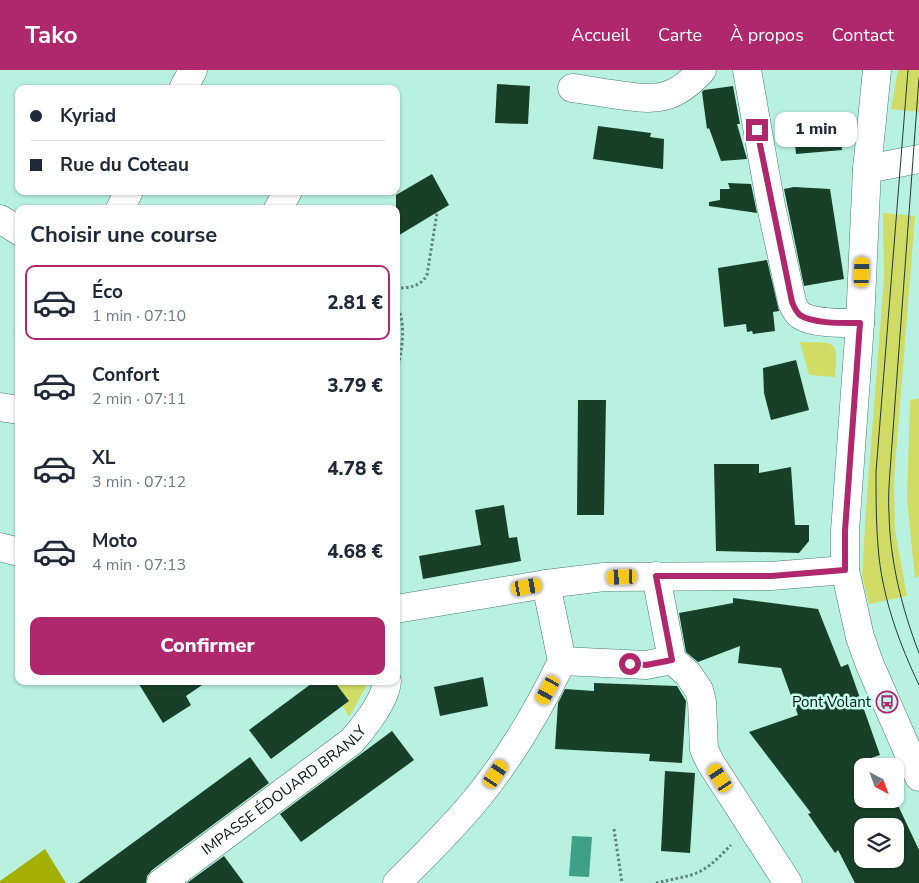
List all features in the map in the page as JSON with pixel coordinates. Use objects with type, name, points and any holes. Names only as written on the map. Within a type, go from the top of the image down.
[{"type":"street","points":[[185,85],[193,70]]},
{"type":"street","points":[[572,88],[642,99],[655,99],[683,88],[702,70]]},
{"type":"street","points":[[747,70],[771,206],[792,302],[801,316],[810,319],[860,323]]},
{"type":"street","points":[[877,70],[867,169],[860,323],[845,531],[845,570],[862,644],[919,777]]},
{"type":"street","points":[[867,169],[919,159]]},
{"type":"street","points":[[0,219],[15,228]]},
{"type":"street","points":[[0,407],[15,409]]},
{"type":"street","points":[[0,546],[15,551]]},
{"type":"street","points":[[400,608],[546,584],[604,577],[771,576],[845,570]]},
{"type":"street","points":[[656,576],[672,660],[688,674],[699,690],[702,702],[704,749],[710,762],[788,883]]},
{"type":"street","points":[[397,883],[458,821],[496,774],[533,717],[562,661],[546,584]]},
{"type":"street","points":[[562,661],[646,665],[672,660]]},
{"type":"street","name":"IMPASSE ÉDOUARD BRANLY","points":[[161,883],[352,742],[362,730],[383,696],[386,685]]},
{"type":"path","points":[[400,288],[414,286],[424,280],[427,275],[437,213]]},
{"type":"path","points":[[400,314],[402,326],[400,354]]},
{"type":"path","points":[[656,883],[692,875],[702,870],[716,860],[751,825]]},
{"type":"path","points":[[614,829],[622,883]]},
{"type":"green space","points":[[898,70],[919,70],[919,112],[891,109]]},
{"type":"green space","points":[[883,213],[915,216],[894,480],[895,531],[907,596],[869,604],[862,576],[884,278]]},
{"type":"green space","points":[[800,342],[821,342],[832,345],[836,355],[835,377],[809,375]]},
{"type":"green space","points":[[919,398],[919,576],[915,578],[907,500],[910,400]]},
{"type":"green space","points":[[337,685],[367,685],[349,717],[343,706],[349,701]]},
{"type":"shaded area","points":[[572,836],[592,837],[589,877],[569,876]]},
{"type":"shaded area","points":[[45,849],[66,883],[0,883],[0,881]]},
{"type":"building","points":[[497,84],[530,86],[528,124],[495,123]]},
{"type":"building","points":[[733,86],[740,124],[737,124],[747,159],[721,161],[709,128],[707,129],[702,92],[704,90]]},
{"type":"building","points":[[838,119],[842,150],[796,154],[793,123]]},
{"type":"building","points":[[598,126],[651,133],[650,137],[664,139],[663,169],[593,159]]},
{"type":"building","points":[[432,174],[449,205],[400,235],[400,205],[396,205],[396,195],[400,195],[400,193]]},
{"type":"building","points":[[728,183],[751,184],[757,213],[709,206],[709,202],[720,200],[720,189],[730,189]]},
{"type":"building","points":[[794,187],[830,189],[844,279],[804,286],[784,189]]},
{"type":"building","points":[[767,260],[779,311],[773,312],[775,331],[753,334],[752,331],[747,332],[746,324],[724,327],[718,268]]},
{"type":"building","points":[[796,360],[809,410],[771,420],[764,393],[763,368]]},
{"type":"building","points":[[578,400],[606,400],[604,515],[577,515]]},
{"type":"building","points":[[714,464],[759,464],[759,473],[791,467],[795,525],[809,525],[809,541],[799,553],[716,551]]},
{"type":"building","points":[[504,505],[509,538],[517,537],[521,561],[423,579],[419,556],[481,545],[475,510]]},
{"type":"building","points":[[733,598],[818,609],[841,667],[848,664],[880,755],[871,758],[854,758],[854,808],[899,808],[904,818],[854,818],[854,868],[904,868],[904,818],[919,850],[919,883],[855,883],[838,850],[835,853],[808,814],[811,813],[749,732],[798,715],[781,668],[738,663],[740,646],[698,662],[686,652],[679,613],[733,603]]},
{"type":"building","points":[[483,677],[488,706],[440,716],[434,687]]},
{"type":"building","points":[[594,683],[677,686],[686,701],[682,763],[649,761],[650,754],[555,749],[558,703],[565,689],[594,691]]},
{"type":"building","points":[[139,685],[202,685],[186,696],[191,705],[163,723]]},
{"type":"building","points":[[310,685],[337,685],[349,701],[271,759],[249,730]]},
{"type":"building","points":[[392,731],[414,760],[301,842],[280,814]]},
{"type":"building","points":[[250,757],[269,783],[152,870],[147,876],[146,883],[78,883]]},
{"type":"building","points":[[665,771],[695,773],[690,853],[661,851]]},
{"type":"building","points":[[224,856],[244,883],[187,883]]},
{"type":"tram line","points":[[908,70],[876,472],[876,504],[881,574],[899,639],[919,685]]},
{"type":"tram line","points":[[919,78],[889,503],[894,567],[907,619],[919,653]]},
{"type":"place","name":"Pont Volant","points":[[887,702]]},
{"type":"route","points":[[630,664],[646,665],[672,660],[656,576],[771,576],[845,570],[845,531],[860,323],[810,319],[801,316],[796,310],[792,302],[771,206],[757,130]]}]
